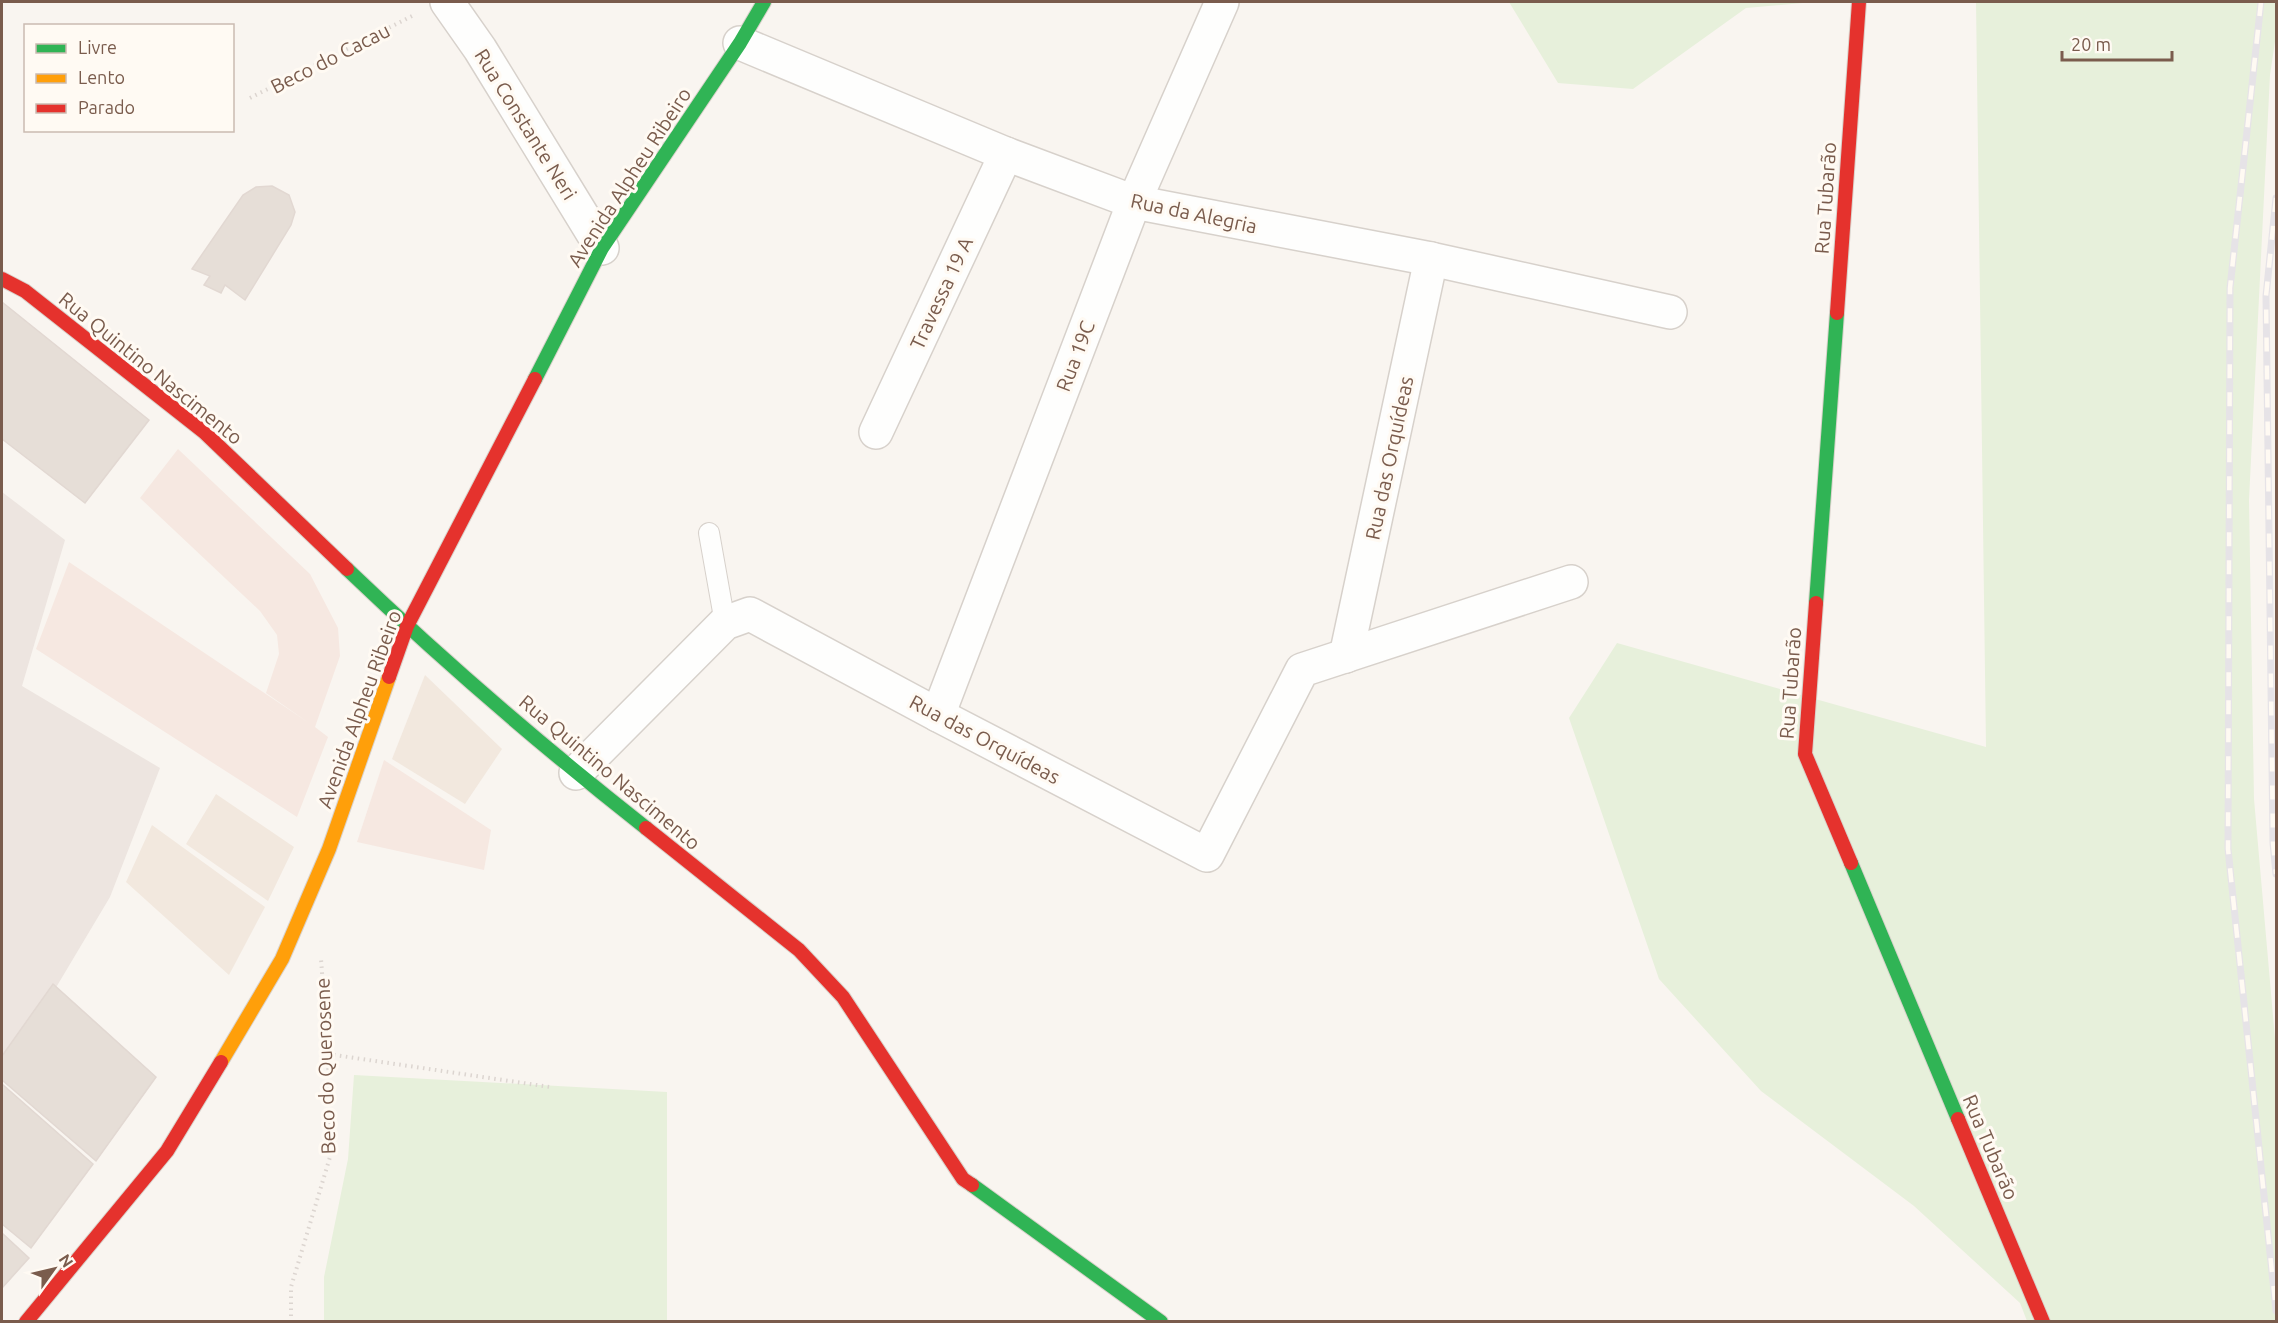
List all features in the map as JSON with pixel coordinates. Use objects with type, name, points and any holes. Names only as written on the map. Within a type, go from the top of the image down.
[{"type":"street","name":"Avenida Alpheu Ribeiro","points":[[26,1322],[167,1151],[282,959],[329,849],[407,626],[602,248],[740,43],[764,2]]},
{"type":"street","name":"Rua 19C","points":[[938,715],[1134,202],[1222,2]]},
{"type":"street","name":"Rua Tubarão","points":[[1859,2],[1805,754],[2043,1322]]},
{"type":"street","name":"Rua Constante Neri","points":[[434,7],[480,49],[602,248]]},
{"type":"street","name":"Rua da Alegria","points":[[740,43],[1006,154],[1134,202],[1431,260],[1670,312]]},
{"type":"street","name":"Travessa 19 A","points":[[876,432],[1006,154]]},
{"type":"street","name":"Rua das Orquídeas","points":[[1346,656],[1431,260]]},
{"type":"street","name":"Rua Quintino Nascimento","points":[[2,279],[25,291],[204,432],[407,626],[576,773],[799,950],[843,997],[963,1179],[1161,1322]]},
{"type":"street","name":"Rua das Orquídeas","points":[[725,623],[750,614],[1207,855],[1302,670],[1571,582]]},
{"type":"street","points":[[576,773],[725,623]]},
{"type":"lane","points":[[709,533],[725,623]]},
{"type":"path","name":"Beco do Cacau","points":[[250,98],[434,7]]},
{"type":"path","name":"Beco do Querosene","points":[[291,1322],[291,1287],[330,1157],[321,948]]},
{"type":"path","points":[[327,1054],[550,1087]]},
{"type":"shaded area","points":[[178,449],[310,574],[338,628],[340,656],[315,727],[328,737],[297,817],[36,649],[69,562],[309,723],[266,693],[279,654],[277,635],[260,611],[140,498]]},
{"type":"shaded area","points":[[2,492],[65,540],[22,686],[160,768],[110,897],[2,1078]]},
{"type":"shaded area","points":[[425,675],[502,749],[465,804],[392,759]]},
{"type":"shaded area","points":[[384,760],[491,830],[484,870],[357,842]]},
{"type":"shaded area","points":[[216,794],[294,847],[268,901],[186,844]]},
{"type":"shaded area","points":[[152,825],[265,907],[229,975],[126,882]]},
{"type":"green space","points":[[1509,2],[1814,2],[1746,8],[1633,89],[1558,83]]},
{"type":"green space","points":[[1976,2],[2276,2],[2276,35],[2270,75],[2249,500],[2254,799],[2276,1050],[2276,1321],[2027,1321],[2020,1303],[1914,1206],[1761,1091],[1659,979],[1569,718],[1617,643],[1986,747]]},
{"type":"green space","points":[[354,1075],[667,1092],[667,1321],[324,1321],[324,1277],[348,1159]]},
{"type":"building","points":[[272,186],[289,195],[295,212],[291,225],[245,300],[225,285],[221,293],[204,285],[210,276],[192,269],[243,195],[256,187]]},
{"type":"building","points":[[2,302],[149,420],[85,503],[2,439]]},
{"type":"building","points":[[53,984],[156,1077],[96,1161],[2,1080],[2,1056]]},
{"type":"building","points":[[2,1084],[93,1164],[31,1248],[2,1224]]},
{"type":"building","points":[[2,1233],[29,1258],[2,1288]]},
{"type":"railway","points":[[2261,2],[2230,288],[2228,849],[2276,1311]]},
{"type":"railway","points":[[2276,198],[2266,296],[2273,843],[2276,874]]},
{"type":"traffic: fast","points":[[535,379],[602,248],[740,43],[764,2]]},
{"type":"traffic: fast","points":[[1816,603],[1837,313]]},
{"type":"traffic: fast","points":[[347,569],[493,702],[646,828]]},
{"type":"traffic: fast","points":[[1851,863],[1958,1119]]},
{"type":"traffic: fast","points":[[972,1185],[1161,1322]]},
{"type":"traffic: slow","points":[[221,1062],[282,959],[329,849],[389,677]]},
{"type":"traffic: jam","points":[[1837,313],[1859,2]]},
{"type":"traffic: jam","points":[[2,279],[25,291],[204,432],[347,569]]},
{"type":"traffic: jam","points":[[389,677],[407,626],[535,379]]},
{"type":"traffic: jam","points":[[1816,603],[1805,754],[1851,863]]},
{"type":"traffic: jam","points":[[646,828],[799,950],[843,997],[963,1179],[972,1185]]},
{"type":"traffic: jam","points":[[26,1322],[167,1151],[221,1062]]},
{"type":"traffic: jam","points":[[1958,1119],[2043,1322]]}]
